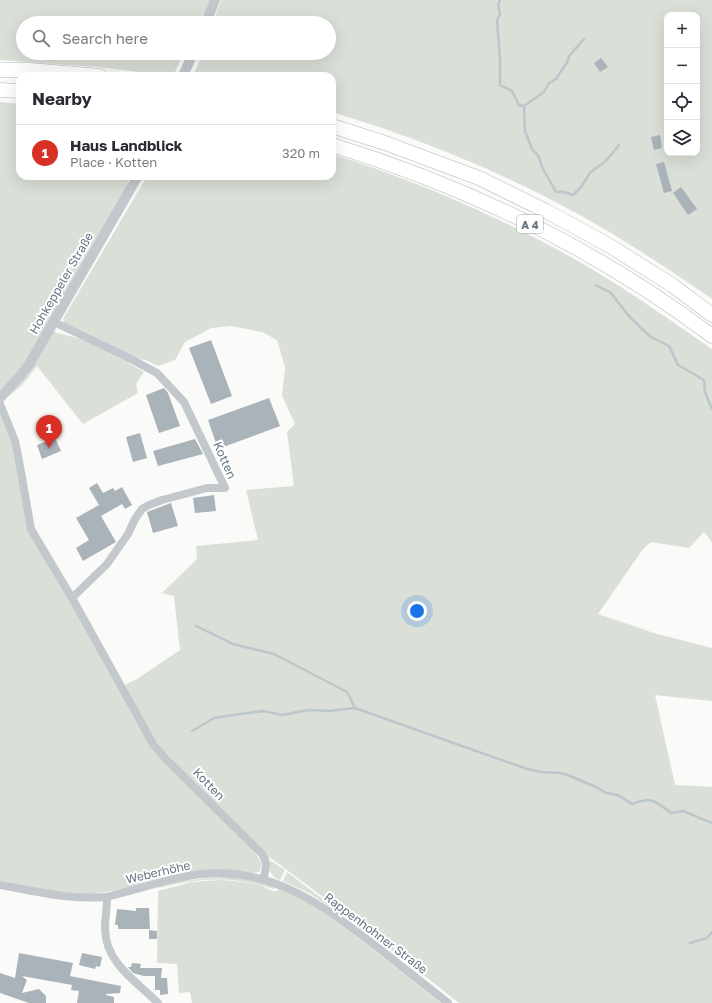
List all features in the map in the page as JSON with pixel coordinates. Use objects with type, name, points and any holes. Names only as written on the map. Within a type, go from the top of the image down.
[{"type":"highway","points":[[0,70],[54,72]]},
{"type":"highway","points":[[0,90],[16,91]]},
{"type":"highway","name":"A 4","points":[[336,127],[385,143],[479,178],[539,208],[616,250],[672,284],[712,315]]},
{"type":"highway","name":"A 4","points":[[336,146],[413,172],[472,196],[560,239],[607,266],[670,306],[712,336]]},
{"type":"street","points":[[209,16],[215,0]]},
{"type":"street","points":[[185,72],[190,60]]},
{"type":"street","name":"Hohkeppeler Straße","points":[[0,398],[30,363],[136,180]]},
{"type":"street","name":"Kotten","points":[[54,322],[157,373],[184,402],[225,488],[207,488],[162,500],[142,509],[135,519],[128,534],[107,564],[72,598]]},
{"type":"street","name":"Kotten","points":[[0,404],[18,456],[31,529],[72,598],[153,744],[165,758],[262,854],[265,858],[266,864],[263,880]]},
{"type":"street","name":"Weberhöhe","points":[[0,885],[69,897],[106,897],[170,880],[204,874],[242,875],[263,880]]},
{"type":"street","name":"Rappenhohner Straße","points":[[263,880],[280,884],[328,910],[448,1003]]},
{"type":"street","points":[[106,897],[105,931],[108,945],[113,956],[126,974],[158,1003]]},
{"type":"shaded area","points":[[0,0],[211,0],[204,15],[202,16],[16,16],[16,60],[181,60],[175,72],[139,72],[97,67],[0,60]]},
{"type":"shaded area","points":[[221,0],[712,0],[712,299],[603,228],[524,186],[417,140],[336,113],[336,72],[195,72],[200,60],[336,60],[336,16],[216,16],[216,14]]},
{"type":"shaded area","points":[[0,102],[16,104],[16,180],[129,180],[126,188],[27,360],[0,393]]},
{"type":"shaded area","points":[[336,155],[430,189],[524,232],[585,265],[712,349],[712,542],[704,532],[689,548],[651,542],[643,549],[598,614],[654,633],[712,648],[712,701],[655,695],[675,785],[712,787],[712,1003],[459,1003],[350,917],[268,856],[176,764],[158,744],[144,724],[125,689],[126,684],[137,679],[180,650],[174,596],[162,593],[197,559],[196,546],[258,540],[246,490],[294,486],[287,432],[295,424],[282,396],[285,367],[277,340],[262,332],[231,326],[211,328],[185,342],[175,360],[158,366],[146,360],[137,359],[64,324],[63,319],[145,180],[336,180]]},
{"type":"shaded area","points":[[56,331],[56,333],[68,335],[102,348],[144,372],[136,384],[138,393],[83,424],[37,366],[23,384],[8,397],[53,332]]},
{"type":"shaded area","points":[[0,415],[13,447],[28,530],[62,587],[137,724],[254,852],[261,864],[259,872],[251,873],[223,870],[107,892],[69,897],[0,885]]},
{"type":"shaded area","points":[[271,861],[285,870],[280,880],[274,877],[271,873],[269,862]]},
{"type":"shaded area","points":[[287,872],[345,916],[344,917],[311,894],[283,881]]},
{"type":"shaded area","points":[[228,877],[251,880],[277,887],[274,889],[231,880],[203,880],[174,884],[159,888],[159,886],[185,881]]},
{"type":"shaded area","points":[[221,880],[259,885],[275,891],[279,888],[298,896],[342,925],[441,1003],[192,1003],[190,992],[179,993],[177,964],[157,963],[158,891],[192,882]]},
{"type":"building","points":[[601,58],[608,67],[600,72],[594,63]]},
{"type":"building","points":[[660,135],[662,148],[654,150],[651,137]]},
{"type":"building","points":[[664,162],[672,191],[664,193],[656,164]]},
{"type":"building","points":[[681,187],[697,209],[688,215],[673,193]]},
{"type":"building","points":[[211,340],[232,396],[211,404],[189,348]]},
{"type":"building","points":[[164,388],[168,393],[180,426],[159,433],[146,395]]},
{"type":"building","points":[[269,398],[280,426],[218,449],[208,420]]},
{"type":"building","points":[[140,433],[147,458],[133,462],[126,437]]},
{"type":"building","points":[[55,438],[61,451],[42,459],[37,445]]},
{"type":"building","points":[[195,439],[203,454],[158,466],[153,451]]},
{"type":"building","points":[[97,483],[103,493],[113,488],[115,491],[122,487],[132,505],[125,509],[122,504],[101,516],[116,542],[83,561],[76,548],[89,540],[76,518],[99,505],[89,488]]},
{"type":"building","points":[[214,495],[216,511],[195,513],[193,498]]},
{"type":"building","points":[[171,503],[178,526],[153,533],[147,512]]},
{"type":"building","points":[[136,908],[149,908],[150,929],[118,929],[118,925],[115,925],[117,909],[136,911]]},
{"type":"building","points":[[149,930],[157,931],[157,939],[149,939]]},
{"type":"building","points":[[19,953],[73,963],[70,976],[121,986],[120,993],[106,994],[114,997],[114,1003],[77,1003],[79,991],[71,990],[72,985],[22,976],[27,980],[22,993],[39,989],[46,996],[46,1003],[29,1003],[0,993],[0,973],[15,978]]},
{"type":"building","points":[[82,953],[102,957],[100,967],[96,966],[95,969],[79,965]]},
{"type":"building","points":[[132,963],[141,964],[140,968],[162,968],[161,978],[167,978],[168,994],[160,995],[160,990],[155,990],[155,976],[144,976],[133,973],[128,967],[131,967]]},
{"type":"waterway","points":[[500,0],[498,5],[500,14],[497,20],[500,85],[512,91],[519,105],[524,106],[525,131],[532,149],[539,157],[542,167],[556,192],[564,192],[573,195],[581,187],[590,173],[605,162],[619,145]]},
{"type":"waterway","points":[[524,106],[544,92],[549,83],[556,79],[568,61],[569,56],[584,39]]},
{"type":"waterway","points":[[596,285],[611,293],[628,315],[651,337],[669,346],[678,365],[704,380],[705,392],[712,409]]},
{"type":"waterway","points":[[196,626],[233,644],[274,654],[347,692],[355,708],[527,769],[541,772],[560,773],[570,776],[606,793],[618,795],[632,804],[649,800],[661,805],[671,813],[683,811],[712,823]]},
{"type":"waterway","points":[[192,731],[214,718],[240,714],[263,711],[282,715],[308,710],[329,711],[355,708]]},
{"type":"waterway","points":[[690,943],[707,938],[712,932]]},
{"type":"place","name":"Haus Landblick","points":[[49,448]]}]
